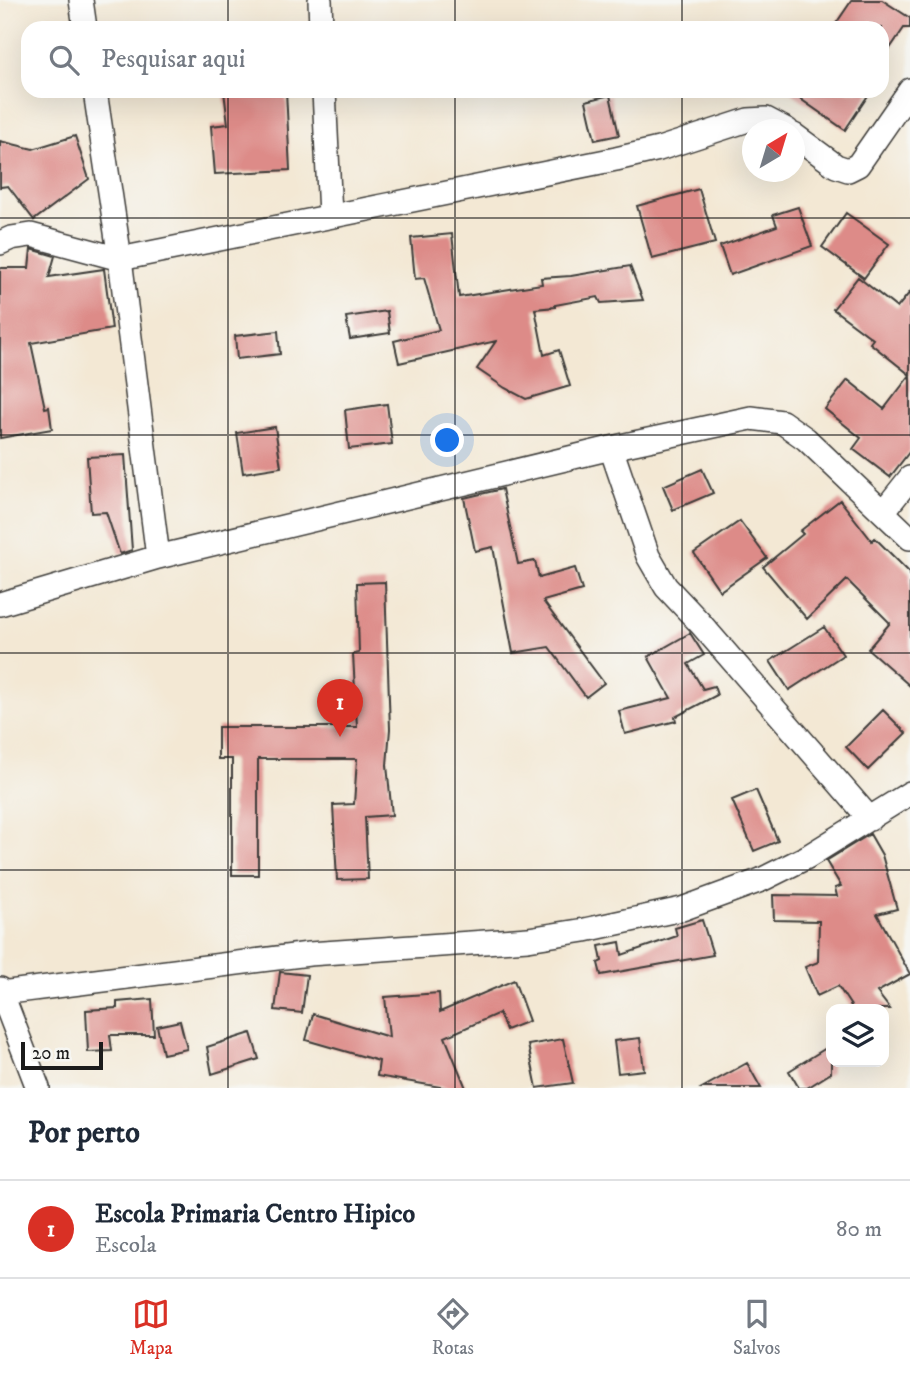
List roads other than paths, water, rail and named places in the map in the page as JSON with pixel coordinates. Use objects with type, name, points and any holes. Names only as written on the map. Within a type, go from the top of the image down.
[{"type":"street","points":[[81,0],[84,21]]},
{"type":"street","points":[[320,0],[321,21]]},
{"type":"street","points":[[805,143],[836,166],[848,170],[858,165],[910,90]]},
{"type":"street","points":[[96,98],[120,259],[158,557]]},
{"type":"street","points":[[324,98],[330,215]]},
{"type":"street","points":[[0,243],[10,238],[31,235],[120,259],[659,149],[742,122]]},
{"type":"street","points":[[0,604],[158,557],[611,448],[751,418],[782,422],[806,439],[910,538]]},
{"type":"street","points":[[611,448],[648,556],[666,587],[870,819]]},
{"type":"street","points":[[883,512],[910,478]]},
{"type":"street","points":[[38,1088],[1,991],[309,954],[528,939],[682,909],[761,880],[807,858],[910,793]]},
{"type":"place","name":"Escola Primaria Centro Hipico","points":[[340,737]]}]
